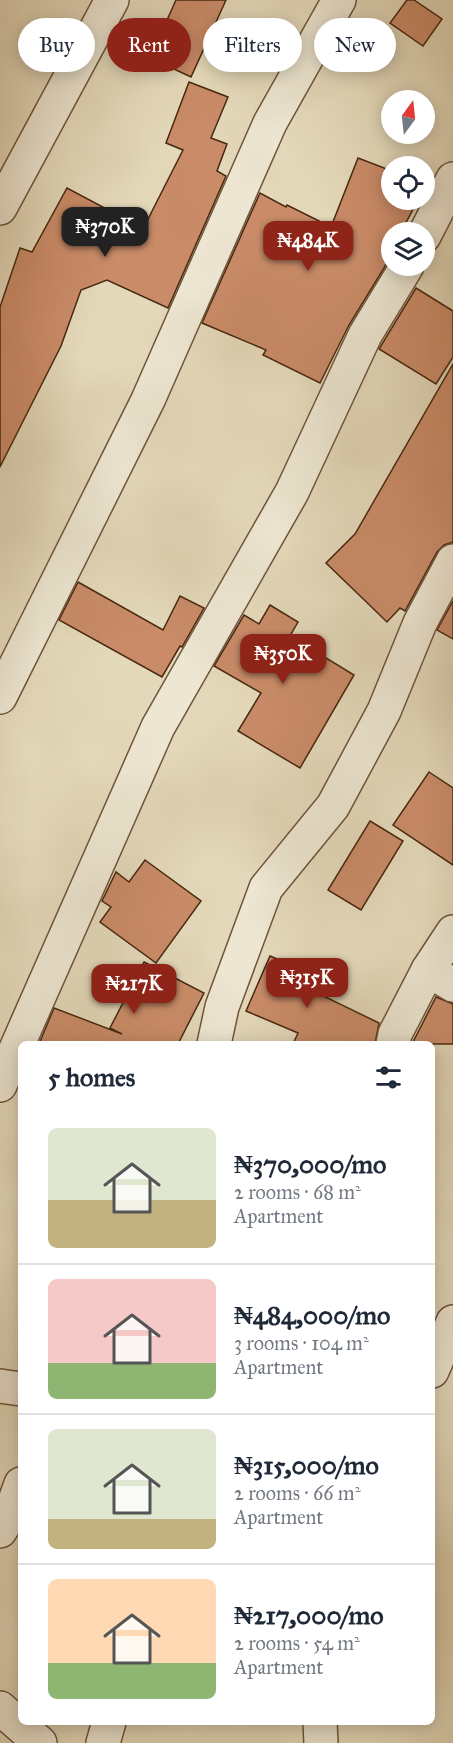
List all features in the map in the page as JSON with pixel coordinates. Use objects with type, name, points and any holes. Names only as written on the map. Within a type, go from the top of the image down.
[{"type":"street","points":[[0,208],[112,0]]},
{"type":"street","points":[[0,697],[148,400],[270,123],[339,0]]},
{"type":"street","points":[[431,222],[453,179]]},
{"type":"street","points":[[19,1041],[158,727],[292,492],[365,335],[401,276]]},
{"type":"street","points":[[214,1041],[222,1007],[266,888],[333,806],[384,711],[420,623],[453,561]]},
{"type":"street","points":[[394,1041],[395,1034],[440,978],[453,932]]},
{"type":"street","points":[[0,1085],[18,1044]]},
{"type":"street","points":[[435,1360],[445,1324]]},
{"type":"street","points":[[0,1386],[18,1389]]},
{"type":"street","points":[[0,1531],[9,1516],[18,1492]]},
{"type":"street","points":[[0,1708],[18,1724]]},
{"type":"street","points":[[19,1725],[40,1743]]},
{"type":"street","points":[[103,1743],[108,1725]]},
{"type":"street","points":[[320,1725],[321,1743]]},
{"type":"building","points":[[176,0],[226,0],[218,18],[203,18],[203,51],[191,77],[180,72],[191,72],[191,18],[168,18]]},
{"type":"building","points":[[407,0],[414,0],[442,19],[423,46],[396,27],[396,18],[394,18]]},
{"type":"building","points":[[189,82],[228,97],[211,138],[227,144],[217,171],[226,176],[168,308],[107,280],[81,290],[61,346],[0,467],[0,307],[20,248],[32,252],[67,188],[129,221],[131,216],[146,223],[183,150],[166,143]]},
{"type":"building","points":[[358,158],[381,167],[381,210],[413,210],[406,222],[381,222],[381,273],[349,325],[320,383],[263,355],[266,350],[202,323],[260,193],[331,227]]},
{"type":"building","points":[[416,288],[453,311],[453,357],[436,384],[379,349]]},
{"type":"building","points":[[453,364],[453,542],[444,545],[437,552],[405,611],[400,608],[387,622],[326,563],[355,534]]},
{"type":"building","points":[[78,582],[163,630],[180,596],[204,608],[162,677],[59,620]]},
{"type":"building","points":[[453,601],[453,639],[437,630]]},
{"type":"building","points":[[270,605],[298,622],[290,636],[354,675],[300,768],[238,731],[261,693],[214,666],[244,615],[259,624]]},
{"type":"building","points":[[429,772],[453,788],[453,865],[393,825]]},
{"type":"building","points":[[370,821],[403,841],[361,910],[328,890]]},
{"type":"building","points":[[145,860],[201,901],[156,963],[100,922],[111,907],[102,901],[116,872],[129,882]]},
{"type":"building","points":[[270,956],[319,977],[313,991],[379,1023],[376,1041],[294,1041],[298,1033],[246,1011]]},
{"type":"building","points":[[144,962],[204,993],[180,1041],[40,1041],[54,1008],[122,1034],[110,1028]]},
{"type":"building","points":[[436,997],[453,1004],[453,1044],[414,1041]]}]
